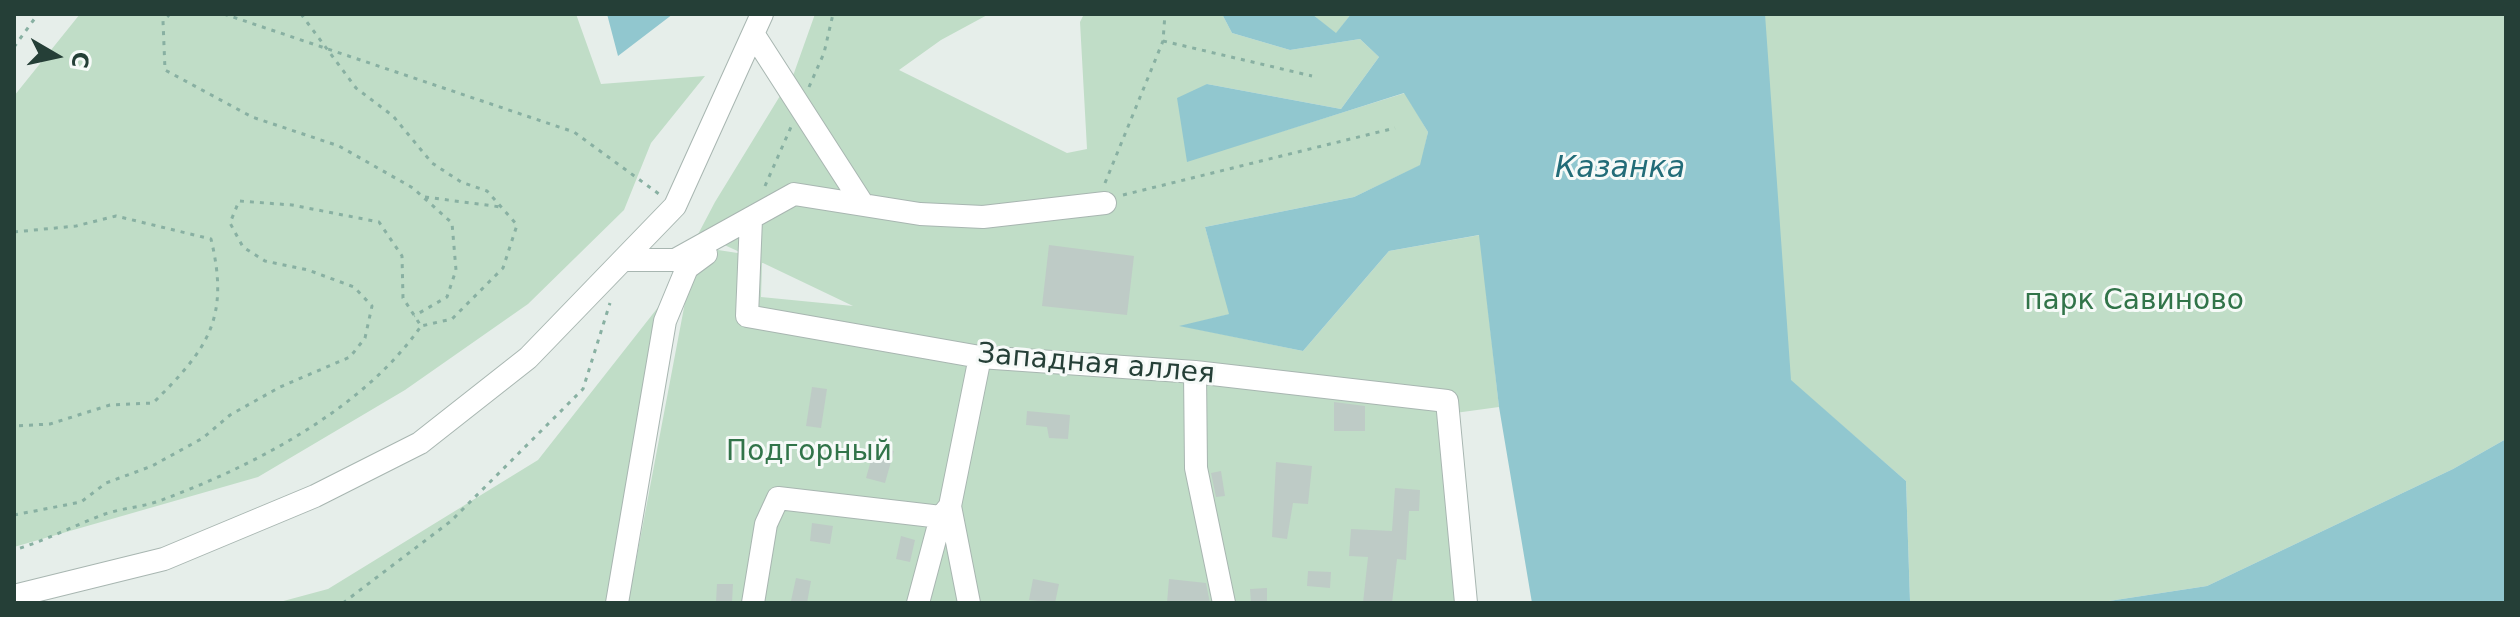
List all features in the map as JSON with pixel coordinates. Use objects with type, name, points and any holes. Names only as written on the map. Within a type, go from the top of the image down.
[{"type":"lane","points":[[14,596],[164,559],[315,496],[420,443],[528,358],[675,206],[762,14]]},
{"type":"lane","points":[[754,35],[862,203]]},
{"type":"lane","points":[[623,260],[675,260],[794,194],[920,214],[983,217],[1107,196]]},
{"type":"lane","points":[[617,603],[665,321],[687,268],[751,219]]},
{"type":"lane","name":"Западная аллея","points":[[751,219],[747,316],[980,357],[1195,372],[1447,401],[1466,603]]},
{"type":"lane","points":[[918,603],[946,511],[980,357]]},
{"type":"lane","points":[[1195,372],[1196,468],[1224,603]]},
{"type":"lane","points":[[753,603],[766,524],[778,498],[946,511]]},
{"type":"lane","points":[[946,511],[969,603]]},
{"type":"path","points":[[14,47],[38,14]]},
{"type":"path","points":[[170,14],[163,21],[165,70],[252,117],[339,146],[423,197],[452,223],[456,270],[447,297],[414,316]]},
{"type":"path","points":[[224,14],[574,132],[675,206]]},
{"type":"path","points":[[14,550],[110,512],[155,503],[281,445],[319,424],[402,354],[421,326],[452,319],[503,268],[517,225],[487,191],[461,182],[432,163],[393,116],[356,88],[301,14]]},
{"type":"path","points":[[809,88],[824,53],[833,14]]},
{"type":"path","points":[[1107,196],[1163,41],[1165,14]]},
{"type":"path","points":[[1163,41],[1312,76]]},
{"type":"path","points":[[751,219],[792,125]]},
{"type":"path","points":[[1107,196],[1395,128]]},
{"type":"path","points":[[423,197],[501,207]]},
{"type":"path","points":[[14,515],[81,502],[106,483],[152,466],[203,438],[230,415],[280,387],[350,357],[365,338],[372,306],[354,287],[308,270],[265,261],[243,247],[230,223],[239,201],[292,205],[379,222],[402,256],[403,298],[421,326]]},
{"type":"path","points":[[14,232],[76,226],[116,216],[211,239],[221,279],[213,328],[188,369],[153,403],[110,405],[50,424],[14,426]]},
{"type":"path","points":[[343,603],[451,521],[583,389],[623,260]]},
{"type":"green space","points":[[80,14],[576,14],[601,84],[705,76],[651,143],[624,210],[528,304],[405,390],[258,477],[14,547],[14,96]]},
{"type":"green space","name":"Подгорный","points":[[815,14],[989,14],[941,40],[899,70],[1067,153],[1087,149],[1080,22],[1084,14],[1222,14],[1232,33],[1290,50],[1360,39],[1379,57],[1341,109],[1207,84],[1187,161],[1405,93],[1428,132],[1421,165],[1354,197],[1205,227],[1230,314],[1182,326],[1303,351],[1389,251],[1480,235],[1499,407],[1455,413],[1476,603],[628,603],[686,297],[705,248],[744,254],[718,242],[701,243],[677,303],[613,603],[276,603],[328,589],[538,460],[663,301],[715,202],[794,73]],"holes":[[[762,263],[853,306],[761,297]]]},
{"type":"green space","points":[[1312,14],[1351,14],[1336,34]]},
{"type":"green space","name":"парк Савиново","points":[[1671,14],[2506,14],[2506,439],[2453,469],[2207,586],[2096,603],[1910,601],[1906,481],[1791,381]]},
{"type":"water","points":[[607,14],[673,14],[618,56]]},
{"type":"water","name":"Казанка","points":[[1222,14],[1312,14],[1336,33],[1351,14],[1765,14],[1791,380],[1906,481],[1910,601],[1915,603],[1532,603],[1499,407],[1479,235],[1389,251],[1303,351],[1179,326],[1229,314],[1205,227],[1354,197],[1420,165],[1428,132],[1404,93],[1187,162],[1177,98],[1207,84],[1341,109],[1379,57],[1360,39],[1290,50],[1232,33]]},
{"type":"water","points":[[2506,439],[2506,603],[2096,603],[2207,586],[2453,469]]},
{"type":"building","points":[[1049,245],[1134,256],[1127,315],[1042,306]]},
{"type":"building","points":[[812,387],[827,389],[821,428],[806,426]]},
{"type":"building","points":[[1334,402],[1365,406],[1365,431],[1334,431]]},
{"type":"building","points":[[1027,411],[1070,415],[1068,439],[1049,438],[1047,427],[1026,425]]},
{"type":"building","points":[[875,446],[894,451],[885,483],[866,478]]},
{"type":"building","points":[[1276,462],[1312,466],[1308,504],[1293,503],[1287,539],[1272,537]]},
{"type":"building","points":[[1221,471],[1225,496],[1216,497],[1211,473]]},
{"type":"building","points":[[1395,488],[1420,490],[1419,511],[1409,511],[1406,560],[1397,559],[1392,603],[1363,603],[1368,557],[1349,556],[1351,529],[1392,531]]},
{"type":"building","points":[[812,523],[833,526],[830,544],[810,541]]},
{"type":"building","points":[[901,536],[915,540],[910,562],[896,559]]},
{"type":"building","points":[[1308,571],[1331,572],[1330,588],[1307,586]]},
{"type":"building","points":[[796,578],[811,581],[807,603],[791,601]]},
{"type":"building","points":[[1033,579],[1059,584],[1055,603],[1029,600]]},
{"type":"building","points":[[1169,579],[1206,583],[1210,603],[1167,603]]},
{"type":"building","points":[[717,584],[733,584],[732,602],[716,602]]},
{"type":"building","points":[[1267,588],[1267,603],[1251,603],[1250,589]]}]
